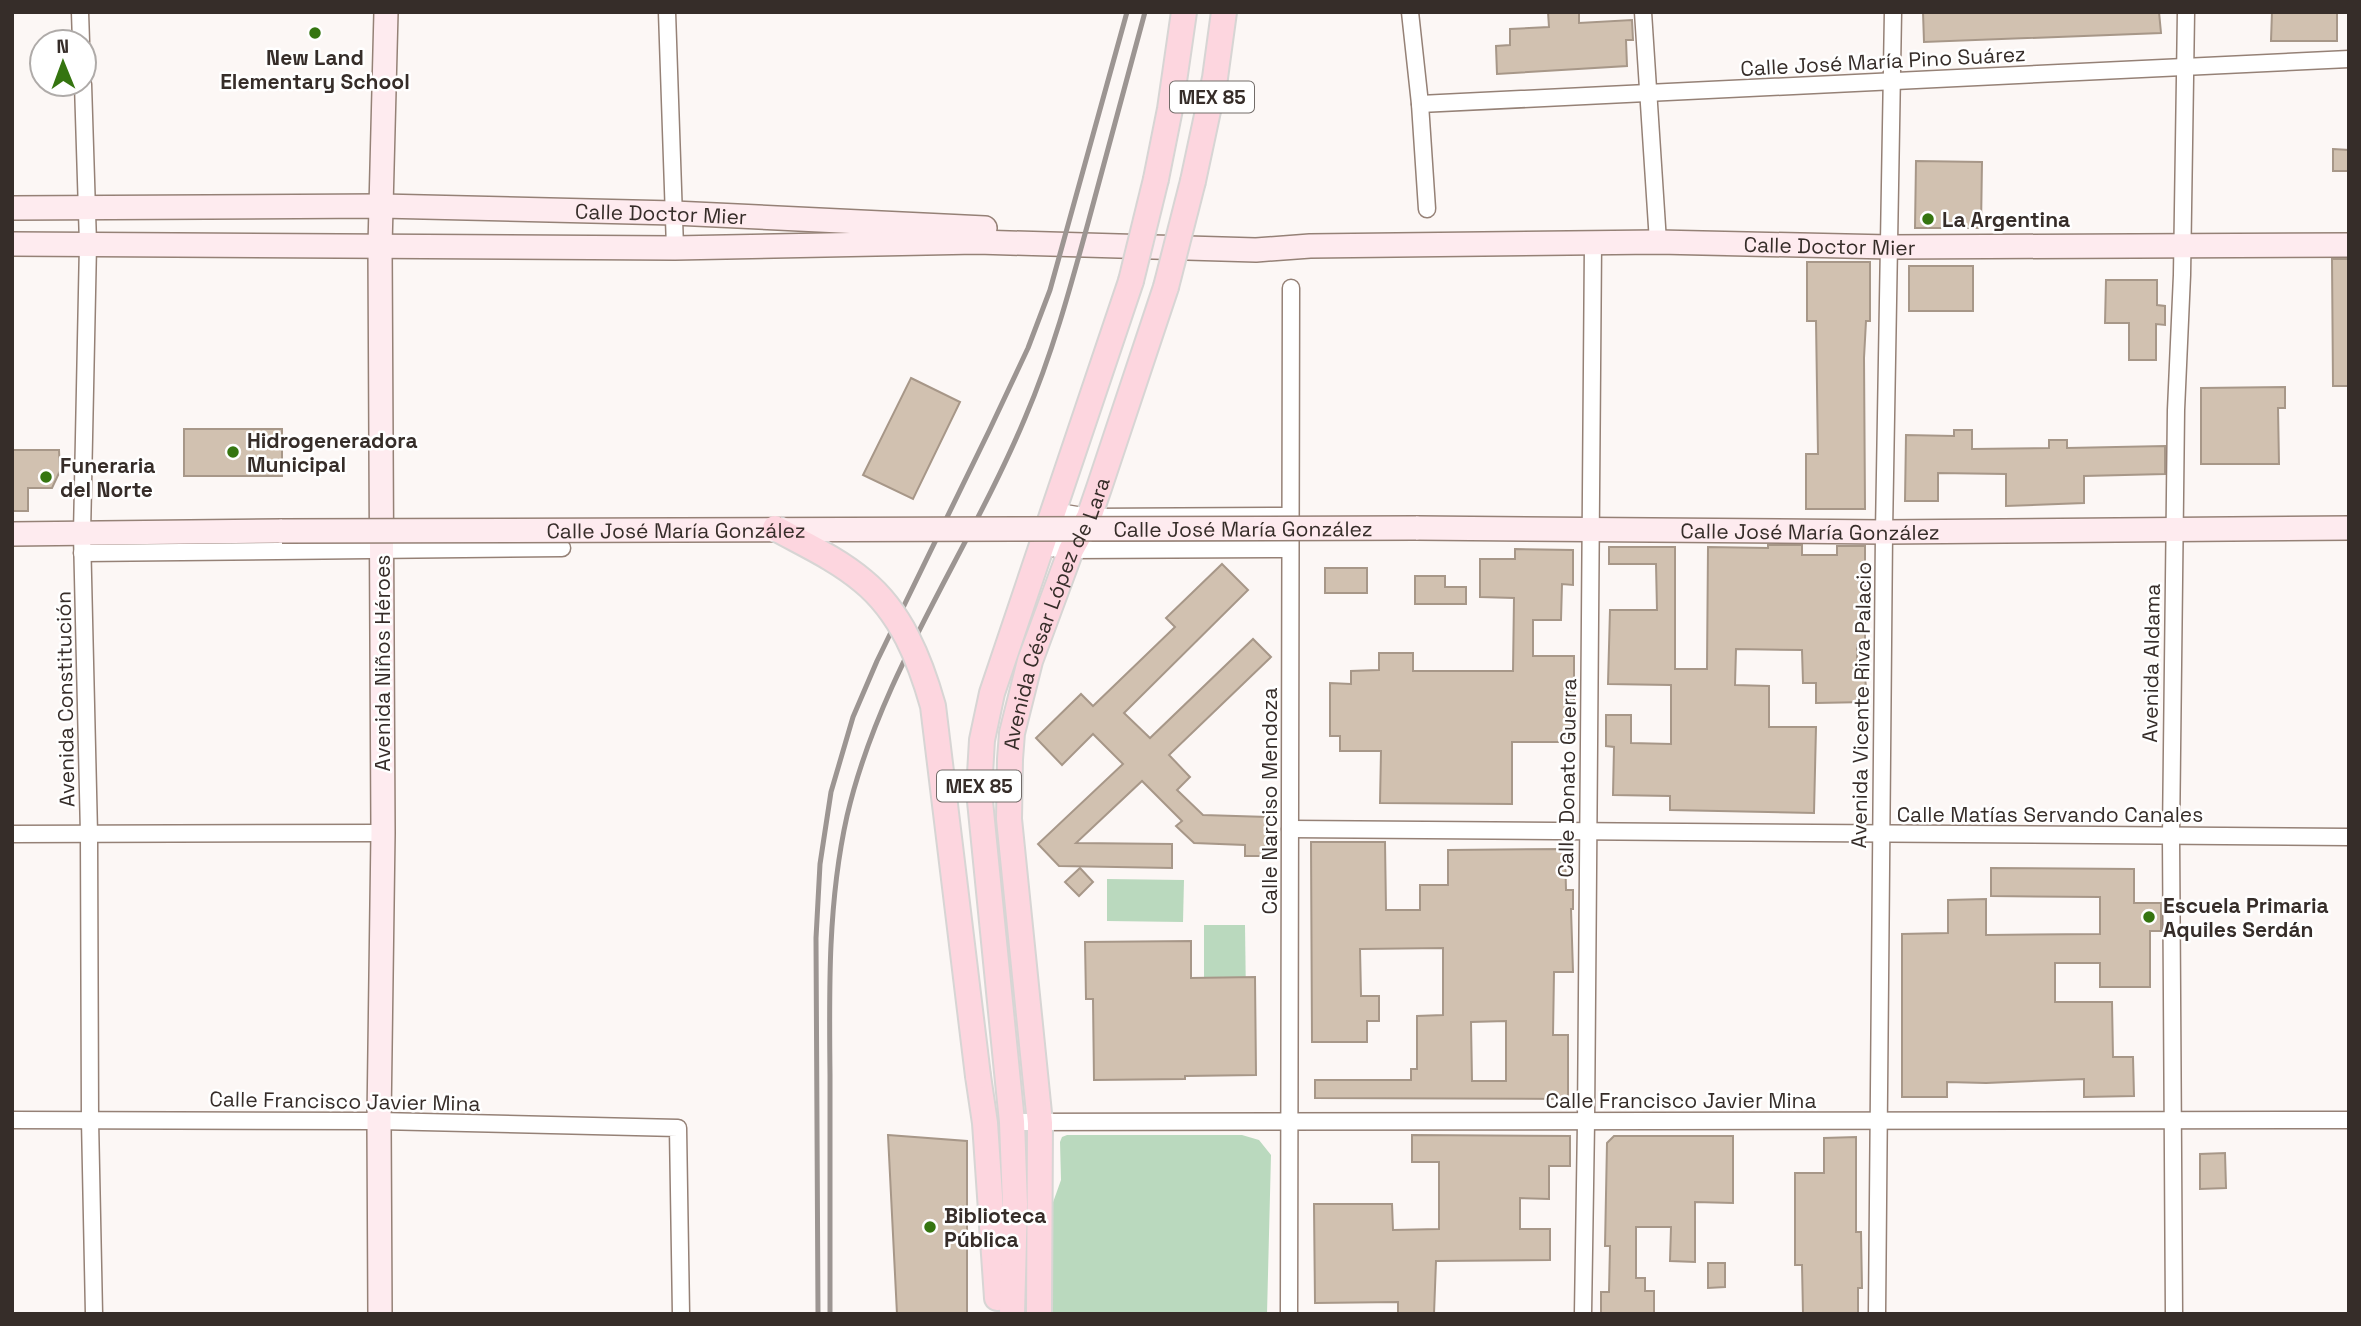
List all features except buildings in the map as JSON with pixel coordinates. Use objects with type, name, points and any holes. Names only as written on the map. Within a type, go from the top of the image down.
[{"type":"main road","name":"Avenida Niños Héroes","points":[[380,1314],[379,1121],[383,833],[380,246],[386,12]]},
{"type":"main road","name":"Avenida César López de Lara","points":[[1012,1314],[1015,1204],[1013,1122],[979,791],[982,740],[992,693],[1131,281],[1170,109],[1184,12]]},
{"type":"main road","name":"Avenida César López de Lara","points":[[1039,1314],[1040,1122],[1009,819],[1012,733],[1030,661],[1071,550],[1089,517],[1166,287],[1216,78],[1224,12]]},
{"type":"main road","name":"Calle Doctor Mier","points":[[12,208],[381,206],[674,213],[1255,240],[1310,246]]},
{"type":"main road","name":"Calle Doctor Mier","points":[[12,244],[675,248],[977,242],[1256,250],[1310,246],[1658,242],[1890,247],[2349,245]]},
{"type":"main road","points":[[775,528],[863,581],[895,617],[923,672],[933,706],[985,1123],[998,1314]]},
{"type":"main road","name":"Calle José María González","points":[[12,534],[82,543],[282,531],[1416,528],[1884,532],[2349,528]]},
{"type":"main road","points":[[979,791],[1009,790]]},
{"type":"street","points":[[667,12],[675,248]]},
{"type":"street","points":[[1410,12],[1427,209]]},
{"type":"street","points":[[1643,12],[1646,93],[1658,242]]},
{"type":"street","name":"Avenida Vicente Riva Palacio","points":[[1877,1314],[1884,532],[1894,12]]},
{"type":"street","name":"Avenida Aldama","points":[[2174,1314],[2171,836],[2174,531],[2187,67],[2186,12]]},
{"type":"street","name":"Calle José María Pino Suárez","points":[[1420,104],[2349,59]]},
{"type":"street","name":"Avenida Constitución","points":[[83,98],[88,244],[82,543],[89,834],[94,1314]]},
{"type":"street","name":"Calle Donato Guerra","points":[[1583,1314],[1593,243]]},
{"type":"street","name":"Calle Narciso Mendoza","points":[[1289,1314],[1291,288]]},
{"type":"street","points":[[1053,511],[1089,517],[1290,516]]},
{"type":"street","points":[[82,543],[381,549],[562,548]]},
{"type":"street","points":[[1041,547],[1071,550],[1290,549]]},
{"type":"street","name":"Calle Matías Servando Canales","points":[[1290,830],[2349,837]]},
{"type":"street","points":[[12,834],[383,833]]},
{"type":"street","name":"Calle Francisco Javier Mina","points":[[12,1120],[379,1121],[678,1128],[681,1314]]},
{"type":"street","name":"Calle Francisco Javier Mina","points":[[1013,1122],[2349,1120]]},
{"type":"green space","points":[[1107,879],[1184,880],[1183,922],[1107,921]]},
{"type":"green space","points":[[1204,925],[1245,925],[1246,1001],[1204,1002]]},
{"type":"green space","points":[[1242,1135],[1259,1140],[1271,1155],[1267,1314],[1053,1314],[1051,1208],[1061,1180],[1060,1142],[1062,1137]]},
{"type":"railway","points":[[818,1314],[816,938],[820,864],[831,792],[853,717],[877,661],[1028,348],[1050,290],[1127,12]]},
{"type":"railway","points":[[830,1314],[831,945],[836,880],[847,816],[862,764],[903,663],[1003,468],[1044,370],[1060,322],[1145,12]]},
{"type":"place","name":"New Land Elementary School","points":[[315,33]]},
{"type":"place","name":"La Argentina","points":[[1928,219]]},
{"type":"place","name":"Hidrogeneradora Municipal","points":[[233,452]]},
{"type":"place","name":"Funeraria del Norte","points":[[46,477]]},
{"type":"place","name":"Escuela Primaria Aquiles Serdán","points":[[2149,917]]},
{"type":"place","name":"Biblioteca Pública","points":[[930,1227]]}]
